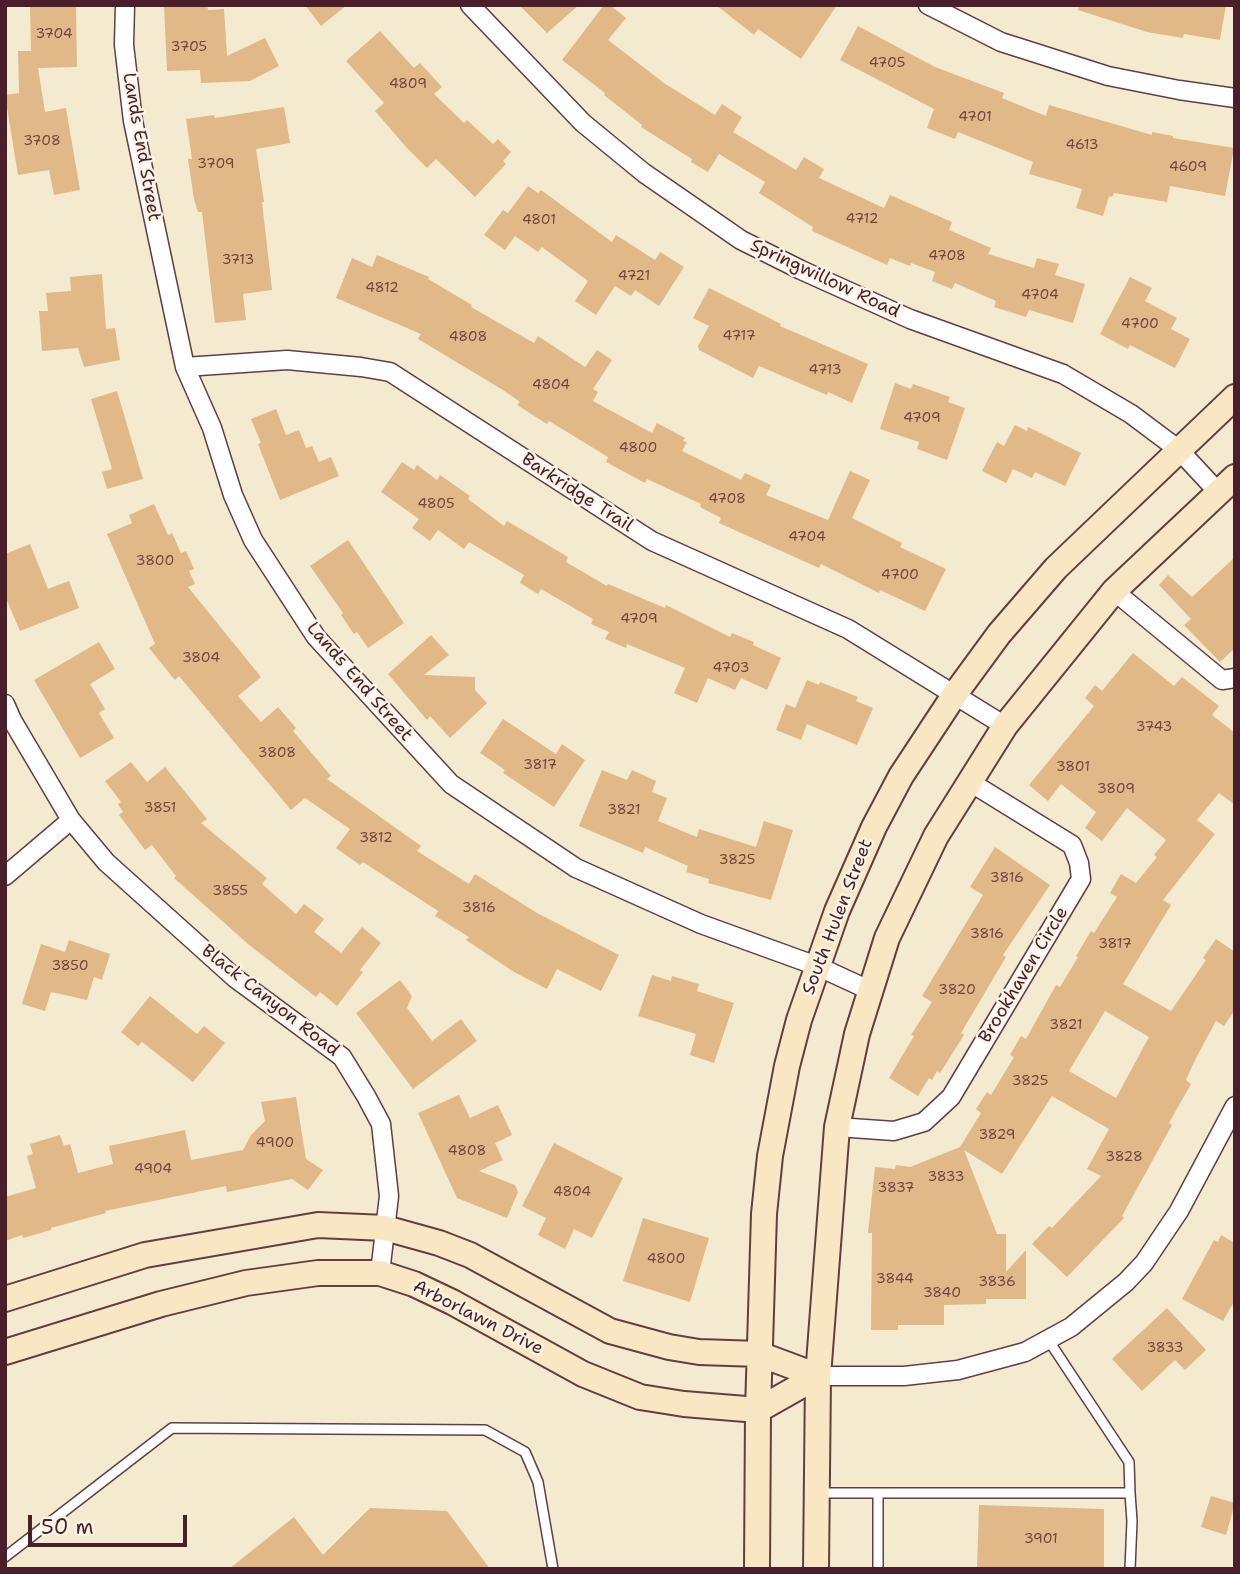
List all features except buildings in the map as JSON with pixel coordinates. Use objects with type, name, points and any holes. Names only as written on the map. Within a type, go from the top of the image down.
[{"type":"main road","name":"South Hulen Street","points":[[757,1569],[758,1409],[764,1214],[770,1156],[787,1066],[836,911],[874,827],[901,776],[955,694],[999,634],[1056,568],[1235,397]]},
{"type":"main road","points":[[816,1569],[818,1376],[836,1127],[857,1034],[887,938],[936,836],[1005,726],[1114,592],[1226,485]]},
{"type":"main road","points":[[5,1299],[145,1255],[318,1225],[385,1228],[470,1255],[610,1331],[699,1352],[760,1354],[818,1376]]},
{"type":"main road","name":"Arborlawn Drive","points":[[5,1352],[161,1304],[246,1283],[318,1273],[380,1273],[414,1284],[452,1302],[583,1374],[640,1397],[684,1404],[758,1409]]},
{"type":"main road","points":[[758,1409],[818,1376]]},
{"type":"street","name":"Lands End Street","points":[[125,5],[124,45],[134,121],[185,368],[212,428],[233,495],[253,540],[316,637],[451,784],[576,868],[701,924],[817,966],[869,990]]},
{"type":"street","name":"Springwillow Road","points":[[470,5],[583,123],[644,173],[741,240],[909,319],[1063,374],[1131,414],[1226,485]]},
{"type":"street","points":[[928,5],[1001,42],[1108,76],[1235,98]]},
{"type":"street","name":"Barkridge Trail","points":[[185,368],[287,360],[390,372],[652,541],[848,629],[1005,726]]},
{"type":"street","points":[[1114,592],[1222,680],[1235,678]]},
{"type":"street","name":"Black Canyon Road","points":[[5,704],[71,820],[106,862],[235,978],[342,1057],[381,1124],[389,1196],[380,1273]]},
{"type":"street","name":"Brookhaven Circle","points":[[836,1127],[894,1131],[924,1122],[951,1097],[1081,879],[1079,863],[1072,845],[970,782]]},
{"type":"street","points":[[5,876],[71,820]]},
{"type":"street","points":[[818,1376],[904,1377],[958,1370],[1024,1352],[1049,1341],[1126,1282],[1144,1262],[1178,1211],[1235,1106]]},
{"type":"lane","points":[[1049,1341],[1129,1462],[1132,1521],[1130,1569]]},
{"type":"lane","points":[[5,1557],[173,1428],[485,1430],[525,1452],[538,1482],[553,1569]]},
{"type":"lane","points":[[817,1493],[1130,1493]]},
{"type":"lane","points":[[878,1494],[878,1569]]}]
